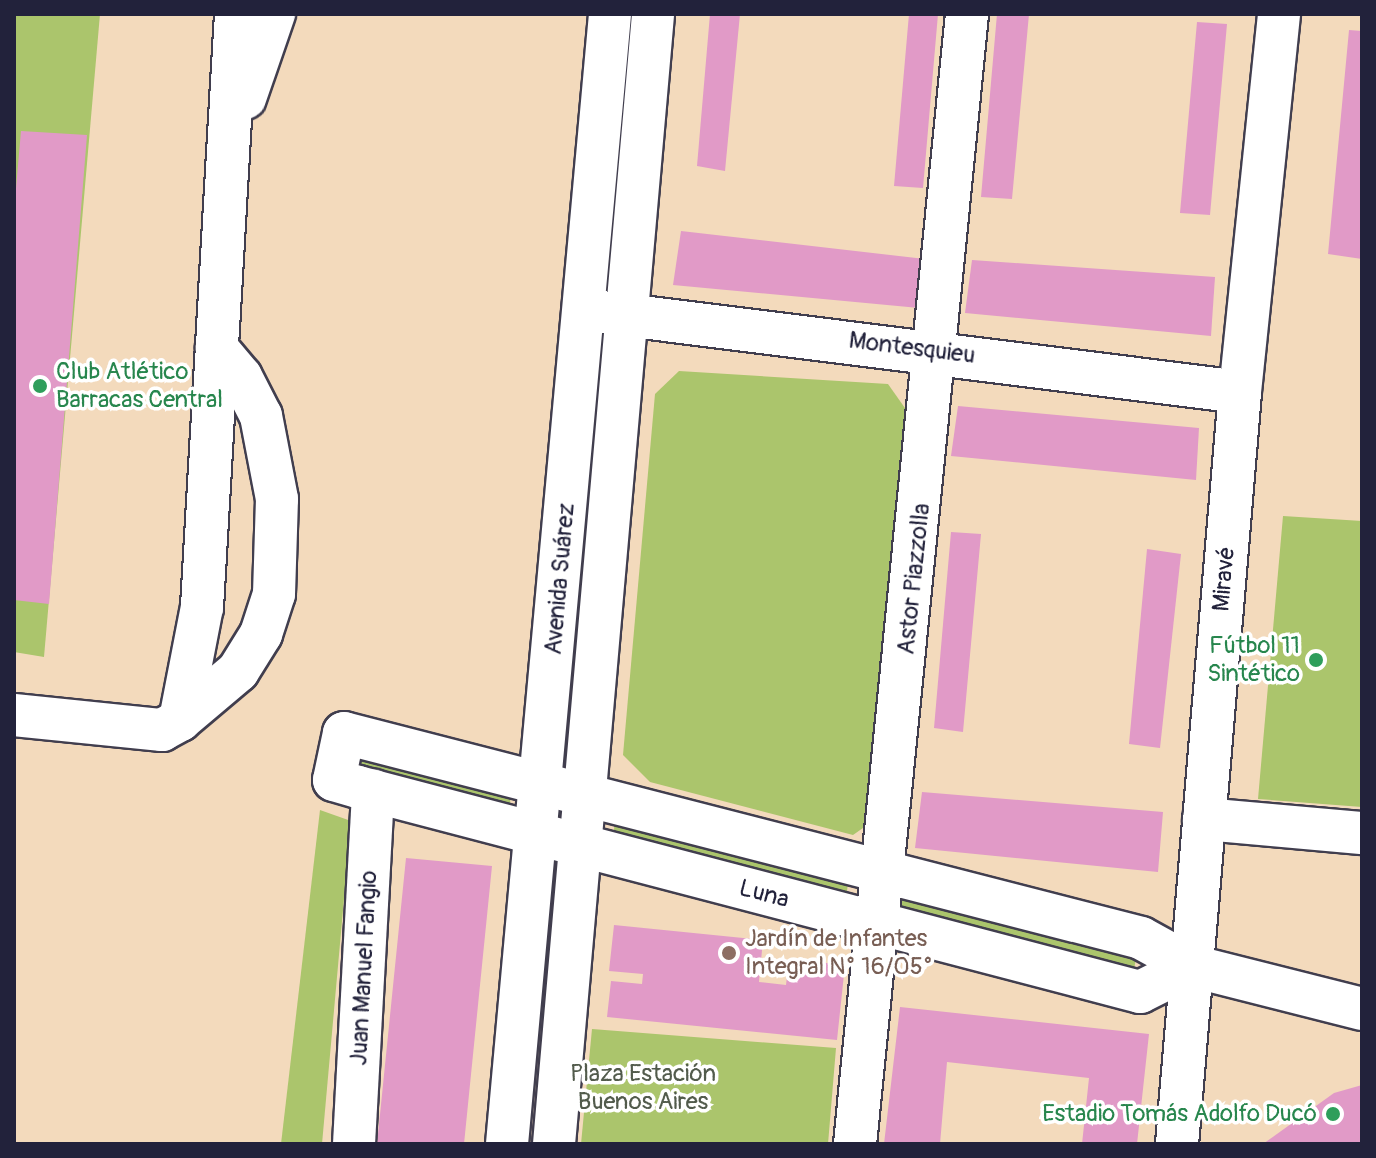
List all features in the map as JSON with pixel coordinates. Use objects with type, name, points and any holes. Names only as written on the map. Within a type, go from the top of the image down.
[{"type":"street","points":[[180,720],[202,607],[236,14]]},
{"type":"street","points":[[228,148],[274,14]]},
{"type":"street","name":"Avenida Suárez","points":[[507,1144],[610,14]]},
{"type":"street","name":"Avenida Suárez","points":[[554,1144],[653,14]]},
{"type":"street","name":"Astor Piazzolla","points":[[855,1144],[937,350],[967,14]]},
{"type":"street","name":"Miravé","points":[[1177,1144],[1240,392],[1279,14]]},
{"type":"street","name":"Montesquieu","points":[[585,309],[937,350],[1240,392]]},
{"type":"street","points":[[14,715],[162,730],[180,720],[238,671],[261,634],[274,594],[277,499],[261,416],[241,377],[217,348]]},
{"type":"street","name":"Luna","points":[[344,733],[584,798],[1141,938],[1192,966],[1362,1009]]},
{"type":"street","name":"Juan Manuel Fangio","points":[[344,733],[354,786],[354,1144]]},
{"type":"street","name":"Luna","points":[[354,786],[1140,992],[1192,966]]},
{"type":"street","points":[[1204,819],[1362,833]]},
{"type":"green space","name":"Club Atlético Barracas Central","points":[[14,14],[100,14],[44,657],[14,652]]},
{"type":"green space","points":[[679,371],[888,384],[912,418],[873,821],[853,835],[650,782],[623,755],[655,394]]},
{"type":"green space","name":"Fútbol 11 Sintético","points":[[1283,516],[1362,521],[1362,807],[1258,799]]},
{"type":"green space","points":[[363,752],[511,792],[509,817],[357,776]]},
{"type":"green space","points":[[320,810],[351,821],[322,1144],[281,1144]]},
{"type":"green space","points":[[615,821],[848,880],[846,905],[612,846]]},
{"type":"green space","points":[[888,889],[1137,953],[1133,975],[886,910]]},
{"type":"green space","name":"Plaza Estación Buenos Aires","points":[[592,1029],[836,1048],[828,1144],[581,1144]]},
{"type":"building","points":[[710,14],[740,14],[725,171],[697,166]]},
{"type":"building","points":[[909,14],[938,14],[923,188],[894,186]]},
{"type":"building","points":[[997,14],[1029,14],[1012,199],[981,197]]},
{"type":"building","points":[[1197,22],[1227,24],[1210,215],[1180,213]]},
{"type":"building","points":[[1349,30],[1362,31],[1362,259],[1328,254]]},
{"type":"building","name":"Club Atlético Barracas Central","points":[[21,131],[87,135],[49,604],[14,600],[14,211]]},
{"type":"building","points":[[681,231],[925,259],[919,308],[673,285]]},
{"type":"building","points":[[972,260],[1215,277],[1211,336],[965,313]]},
{"type":"building","points":[[958,406],[1199,428],[1196,480],[951,456]]},
{"type":"building","points":[[951,532],[981,534],[963,732],[934,728]]},
{"type":"building","points":[[1147,549],[1181,554],[1160,748],[1129,744]]},
{"type":"building","points":[[922,792],[1163,812],[1158,872],[915,848]]},
{"type":"building","points":[[406,858],[492,866],[464,1144],[377,1144]]},
{"type":"building","name":"Jardín de Infantes Integral N° 16/05°","points":[[614,925],[763,940],[759,982],[786,985],[789,959],[845,965],[837,1040],[607,1017],[611,981],[642,984],[643,974],[609,971]]},
{"type":"building","points":[[900,1007],[1149,1034],[1137,1144],[1082,1144],[1089,1078],[947,1062],[940,1144],[884,1144]]},
{"type":"building","name":"Estadio Tomás Adolfo Ducó","points":[[1362,1085],[1362,1144],[1263,1144],[1334,1093]]},
{"type":"place","name":"Club Atlético Barracas Central","points":[[40,386]]},
{"type":"place","name":"Fútbol 11 Sintético","points":[[1316,660]]},
{"type":"place","name":"Jardín de Infantes Integral N° 16/05°","points":[[729,953]]},
{"type":"place","name":"Estadio Tomás Adolfo Ducó","points":[[1333,1114]]}]
